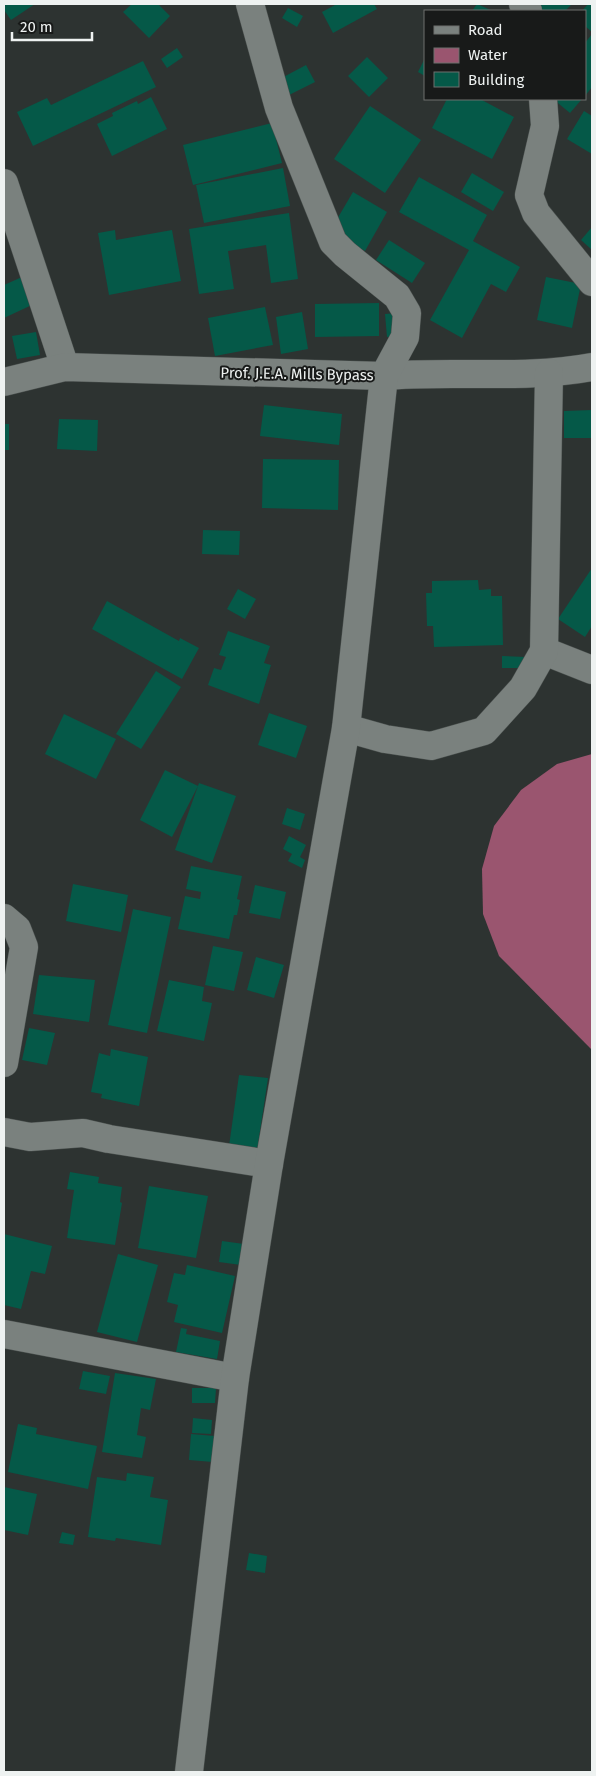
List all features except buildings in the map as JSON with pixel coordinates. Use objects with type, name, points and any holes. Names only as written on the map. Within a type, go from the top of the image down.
[{"type":"street","points":[[189,1772],[235,1378],[269,1164],[346,728],[384,376],[405,337],[407,313],[397,296],[333,242],[279,108],[250,4]]},
{"type":"street","points":[[543,100],[545,126],[529,195],[536,213],[592,282]]},
{"type":"street","points":[[4,183],[65,367]]},
{"type":"street","name":"Prof. J.E.A. Mills Bypass","points":[[4,382],[65,367],[384,376],[406,374],[529,375],[592,367]]},
{"type":"street","points":[[346,728],[385,739],[431,746],[484,731],[523,688],[544,651],[549,373]]},
{"type":"street","points":[[544,651],[592,670]]},
{"type":"street","points":[[4,918],[17,929],[24,946],[4,1063]]},
{"type":"street","points":[[4,1132],[30,1137],[83,1133],[108,1140],[269,1164]]},
{"type":"street","points":[[4,1334],[235,1378]]},
{"type":"water","points":[[592,754],[592,1050],[499,956],[483,914],[482,869],[494,826],[521,790],[557,764]]}]
